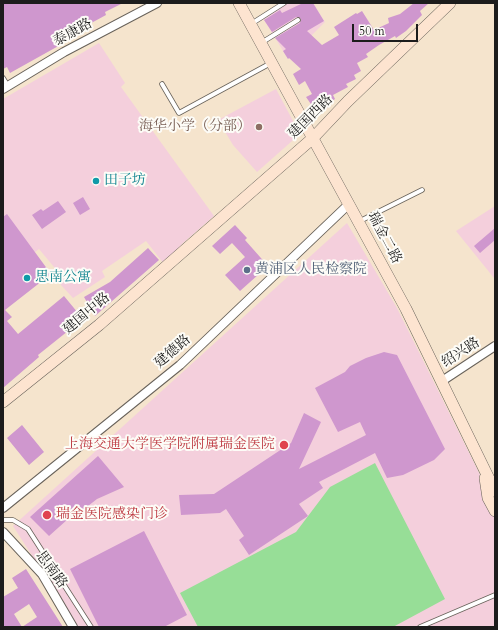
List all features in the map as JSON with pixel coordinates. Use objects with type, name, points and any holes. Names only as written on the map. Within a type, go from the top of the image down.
[{"type":"main road","name":"瑞金二路","points":[[239,3],[349,204],[442,381],[495,491]]},
{"type":"main road","name":"建国西路","points":[[188,248],[313,138],[348,101],[450,3]]},
{"type":"main road","name":"建国中路","points":[[3,402],[99,325],[188,248]]},
{"type":"main road","points":[[485,472],[488,498],[495,511]]},
{"type":"street","name":"泰康路","points":[[6,87],[64,52],[157,3]]},
{"type":"street","name":"建德路","points":[[3,508],[180,365],[349,204]]},
{"type":"street","name":"绍兴路","points":[[442,381],[495,346]]},
{"type":"street","name":"思南路","points":[[3,532],[42,574],[74,627]]},
{"type":"lane","points":[[250,24],[284,3]]},
{"type":"lane","points":[[261,44],[298,20]]},
{"type":"lane","points":[[162,84],[179,113],[271,63]]},
{"type":"lane","points":[[3,78],[6,87]]},
{"type":"lane","points":[[358,222],[422,190]]},
{"type":"lane","points":[[3,520],[13,520],[28,529],[91,627]]},
{"type":"lane","points":[[420,627],[495,595]]},
{"type":"shaded area","points":[[288,3],[313,3],[325,22],[288,59],[263,18]]},
{"type":"shaded area","name":"田子坊","points":[[99,43],[125,83],[121,87],[214,216],[183,243],[164,264],[146,241],[102,271],[105,277],[73,298],[61,285],[59,273],[39,249],[3,276],[3,99]]},
{"type":"shaded area","name":"海华小学（分部）","points":[[276,89],[300,134],[257,172],[233,145],[218,120]]},
{"type":"shaded area","points":[[495,206],[495,277],[494,278],[456,231]]},
{"type":"shaded area","name":"上海交通大学医学院附属瑞金医院","points":[[347,223],[397,308],[495,505],[495,627],[78,627],[13,526]]},
{"type":"green space","points":[[375,463],[445,599],[393,627],[198,627],[180,593],[296,532],[330,487]]},
{"type":"building","points":[[3,3],[123,3],[105,12],[106,15],[60,40],[62,44],[10,73],[7,67],[3,69]]},
{"type":"building","points":[[303,3],[313,3],[324,21],[307,31],[322,45],[339,35],[334,27],[356,13],[357,14],[362,11],[374,30],[389,23],[388,18],[400,14],[414,3],[429,3],[420,11],[422,15],[406,31],[396,38],[395,36],[379,45],[366,54],[368,57],[357,63],[361,71],[354,75],[356,79],[346,84],[348,87],[333,95],[335,99],[328,104],[330,106],[321,111],[316,105],[313,107],[306,97],[312,94],[305,81],[299,85],[293,74],[301,69],[289,58],[288,59],[283,51],[286,49],[275,38],[300,23],[301,19],[296,17],[272,32],[264,20],[280,10],[282,13]]},
{"type":"building","points":[[83,197],[90,209],[80,215],[73,203]]},
{"type":"building","points":[[58,201],[66,212],[42,229],[32,215],[41,209],[43,211]]},
{"type":"building","points":[[7,214],[51,274],[5,310],[12,317],[7,321],[18,334],[64,296],[83,319],[38,355],[39,357],[3,388],[3,217]]},
{"type":"building","points":[[235,225],[247,238],[245,240],[268,266],[240,291],[225,275],[245,257],[232,243],[220,254],[212,246]]},
{"type":"building","points":[[495,228],[495,240],[480,253],[474,246]]},
{"type":"building","points":[[148,248],[159,260],[95,316],[84,297],[110,282]]},
{"type":"building","points":[[384,352],[397,355],[445,449],[434,460],[403,475],[387,478],[375,453],[319,482],[323,488],[299,504],[308,516],[249,555],[239,540],[244,536],[226,509],[220,513],[181,515],[179,495],[214,494],[291,443],[304,413],[321,422],[299,469],[366,435],[360,422],[338,432],[315,388],[345,372],[350,366],[366,358]]},
{"type":"building","points":[[22,425],[44,452],[29,465],[7,438]]},
{"type":"building","points":[[98,456],[124,487],[97,499],[70,520],[68,519],[49,536],[30,517]]},
{"type":"building","points":[[144,531],[187,615],[164,627],[99,627],[70,569]]},
{"type":"building","points":[[26,569],[63,627],[22,627],[3,627],[3,597],[18,588],[12,578]],"holes":[[[29,604],[37,617],[22,627],[14,614]]]},
{"type":"place","name":"海华小学（分部）","points":[[259,127]]},
{"type":"place","name":"田子坊","points":[[96,181]]},
{"type":"place","name":"黄浦区人民检察院","points":[[247,270]]},
{"type":"place","name":"思南公寓","points":[[27,278]]},
{"type":"place","name":"上海交通大学医学院附属瑞金医院","points":[[284,445]]},
{"type":"place","name":"瑞金医院感染门诊","points":[[47,515]]}]
